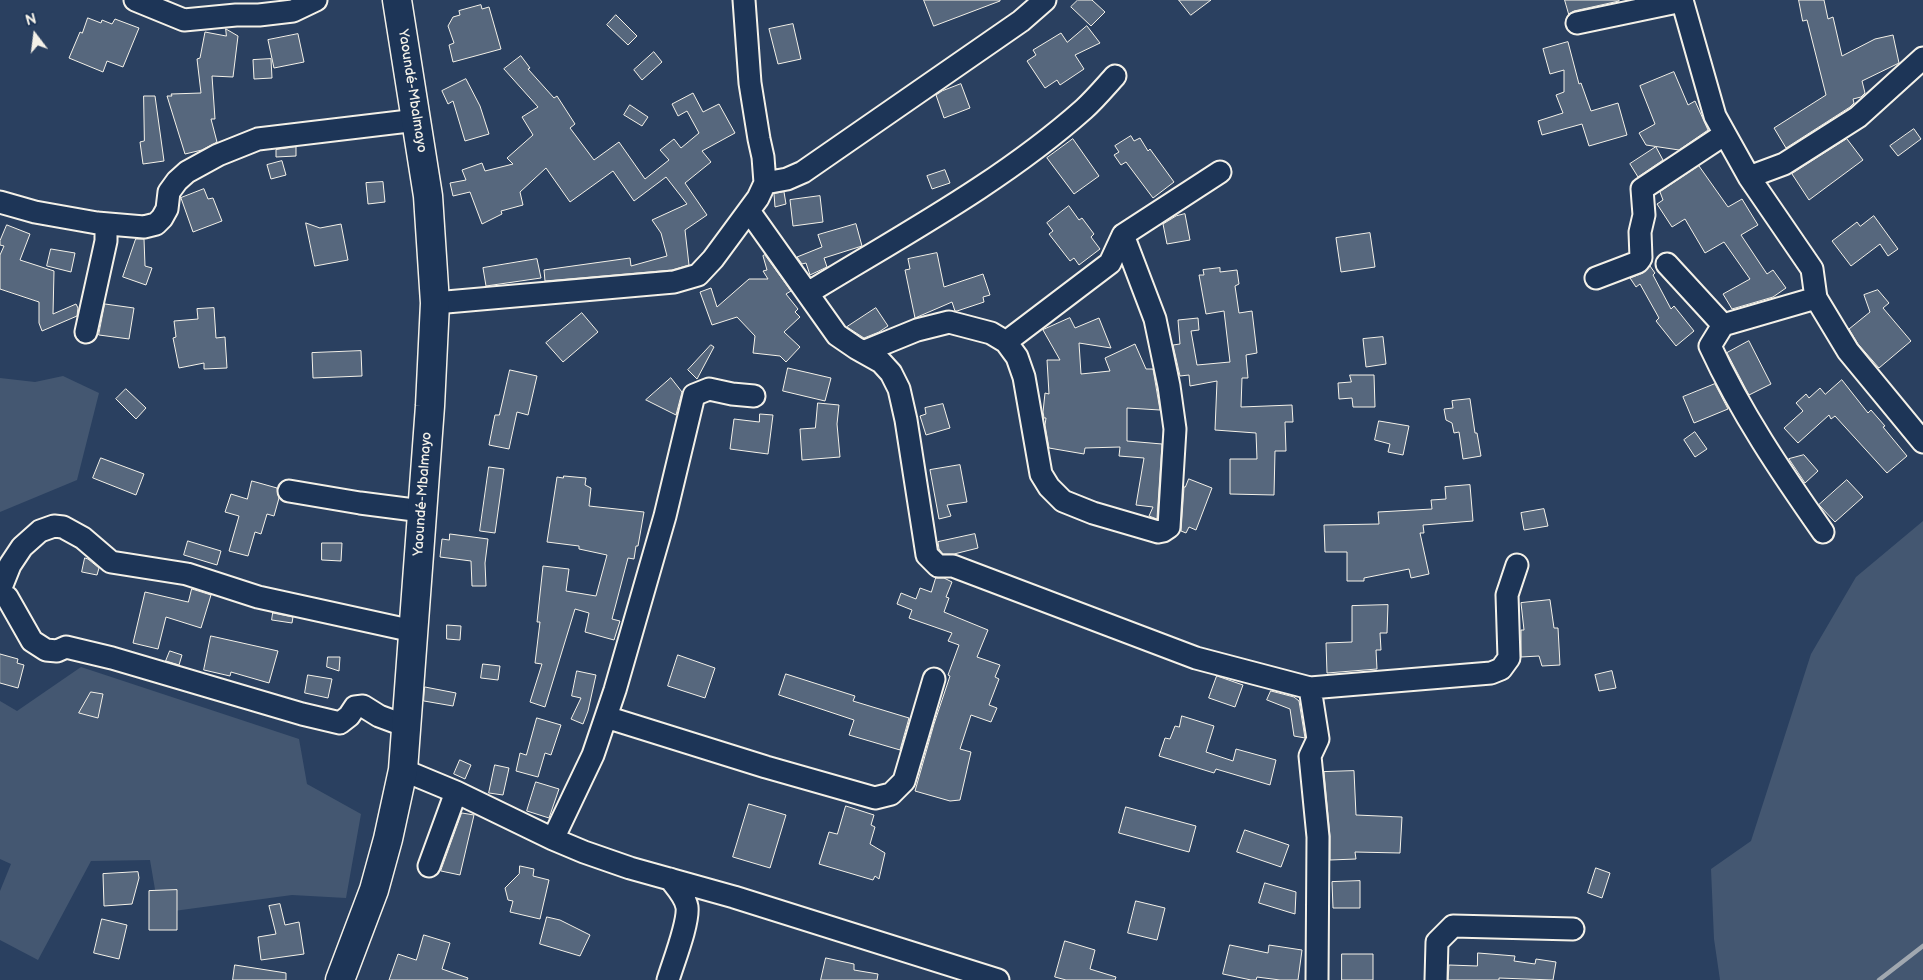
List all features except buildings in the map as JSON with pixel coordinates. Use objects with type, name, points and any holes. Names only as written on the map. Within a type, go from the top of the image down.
[{"type":"highway","name":"Yaoundé-Mbalmayo","points":[[340,980],[374,890],[388,839],[403,770],[430,406],[435,303],[428,196],[397,0]]},
{"type":"street","points":[[135,0],[184,20],[293,11],[316,0]]},
{"type":"street","points":[[435,303],[674,282],[698,275],[713,260],[750,211],[765,183],[764,157],[759,139],[750,83],[744,0]]},
{"type":"street","points":[[765,183],[787,179],[803,172],[1021,21],[1045,0]]},
{"type":"street","points":[[1577,23],[1682,0],[1715,116],[1750,177],[1812,269],[1816,298],[1848,351],[1923,442]]},
{"type":"street","points":[[1750,177],[1784,164],[1858,117],[1923,58]]},
{"type":"street","points":[[808,293],[966,196],[1046,141],[1085,108],[1115,76]]},
{"type":"street","points":[[0,202],[35,212],[106,224],[144,227],[156,224],[162,218],[167,209],[169,192],[176,181],[187,172],[218,155],[258,139],[417,120]]},
{"type":"street","points":[[1596,278],[1638,262],[1641,258],[1640,232],[1644,215],[1642,189],[1725,134]]},
{"type":"street","points":[[1006,342],[1110,263],[1123,235],[1220,172]]},
{"type":"street","points":[[750,211],[837,334],[881,362],[891,373],[899,389],[906,420],[927,555],[938,566],[953,566],[1196,658],[1310,688],[1491,673],[1501,669],[1509,658],[1507,595],[1517,565]]},
{"type":"street","points":[[86,332],[106,241],[106,224]]},
{"type":"street","points":[[863,352],[917,330],[949,322],[991,333],[1006,342],[1016,356],[1024,376],[1040,474],[1049,487],[1063,501],[1093,513],[1163,532],[1168,527],[1175,429],[1174,420],[1155,319],[1123,235]]},
{"type":"street","points":[[1667,264],[1723,324]]},
{"type":"street","points":[[1816,298],[1723,324],[1710,346],[1723,374],[1768,453],[1823,532]]},
{"type":"street","points":[[553,839],[593,755],[606,717],[662,525],[694,395],[709,389],[754,396]]},
{"type":"street","points":[[289,491],[422,511]]},
{"type":"street","points":[[406,726],[379,716],[362,706],[355,707],[349,716],[340,723],[302,714],[112,658],[66,648],[57,651],[46,650],[32,641],[4,591],[10,565],[22,547],[40,531],[54,526],[64,527],[82,538],[111,562],[187,574],[258,598],[413,630]]},
{"type":"street","points":[[606,717],[766,767],[875,798],[891,794],[904,781],[934,678]]},
{"type":"street","points":[[1310,688],[1318,739],[1310,756],[1318,837],[1317,980]]},
{"type":"street","points":[[403,770],[456,792],[553,839],[630,868],[752,902],[998,980]]},
{"type":"street","points":[[429,866],[456,792]]},
{"type":"street","points":[[668,980],[686,921],[687,906],[683,896],[670,880]]},
{"type":"street","points":[[1436,980],[1437,942],[1453,926],[1573,929]]},
{"type":"shaded area","points":[[63,376],[99,393],[77,480],[0,512],[0,378],[35,382]]},
{"type":"shaded area","points":[[1923,521],[1923,980],[1720,980],[1714,939],[1711,869],[1751,841],[1811,654],[1856,577]]},
{"type":"shaded area","points":[[81,667],[299,739],[307,784],[361,814],[346,898],[292,895],[159,913],[150,860],[91,861],[38,960],[0,940],[0,891],[11,864],[0,859],[0,701],[17,711]]},
{"type":"waterway","points":[[1879,980],[1923,946]]}]
